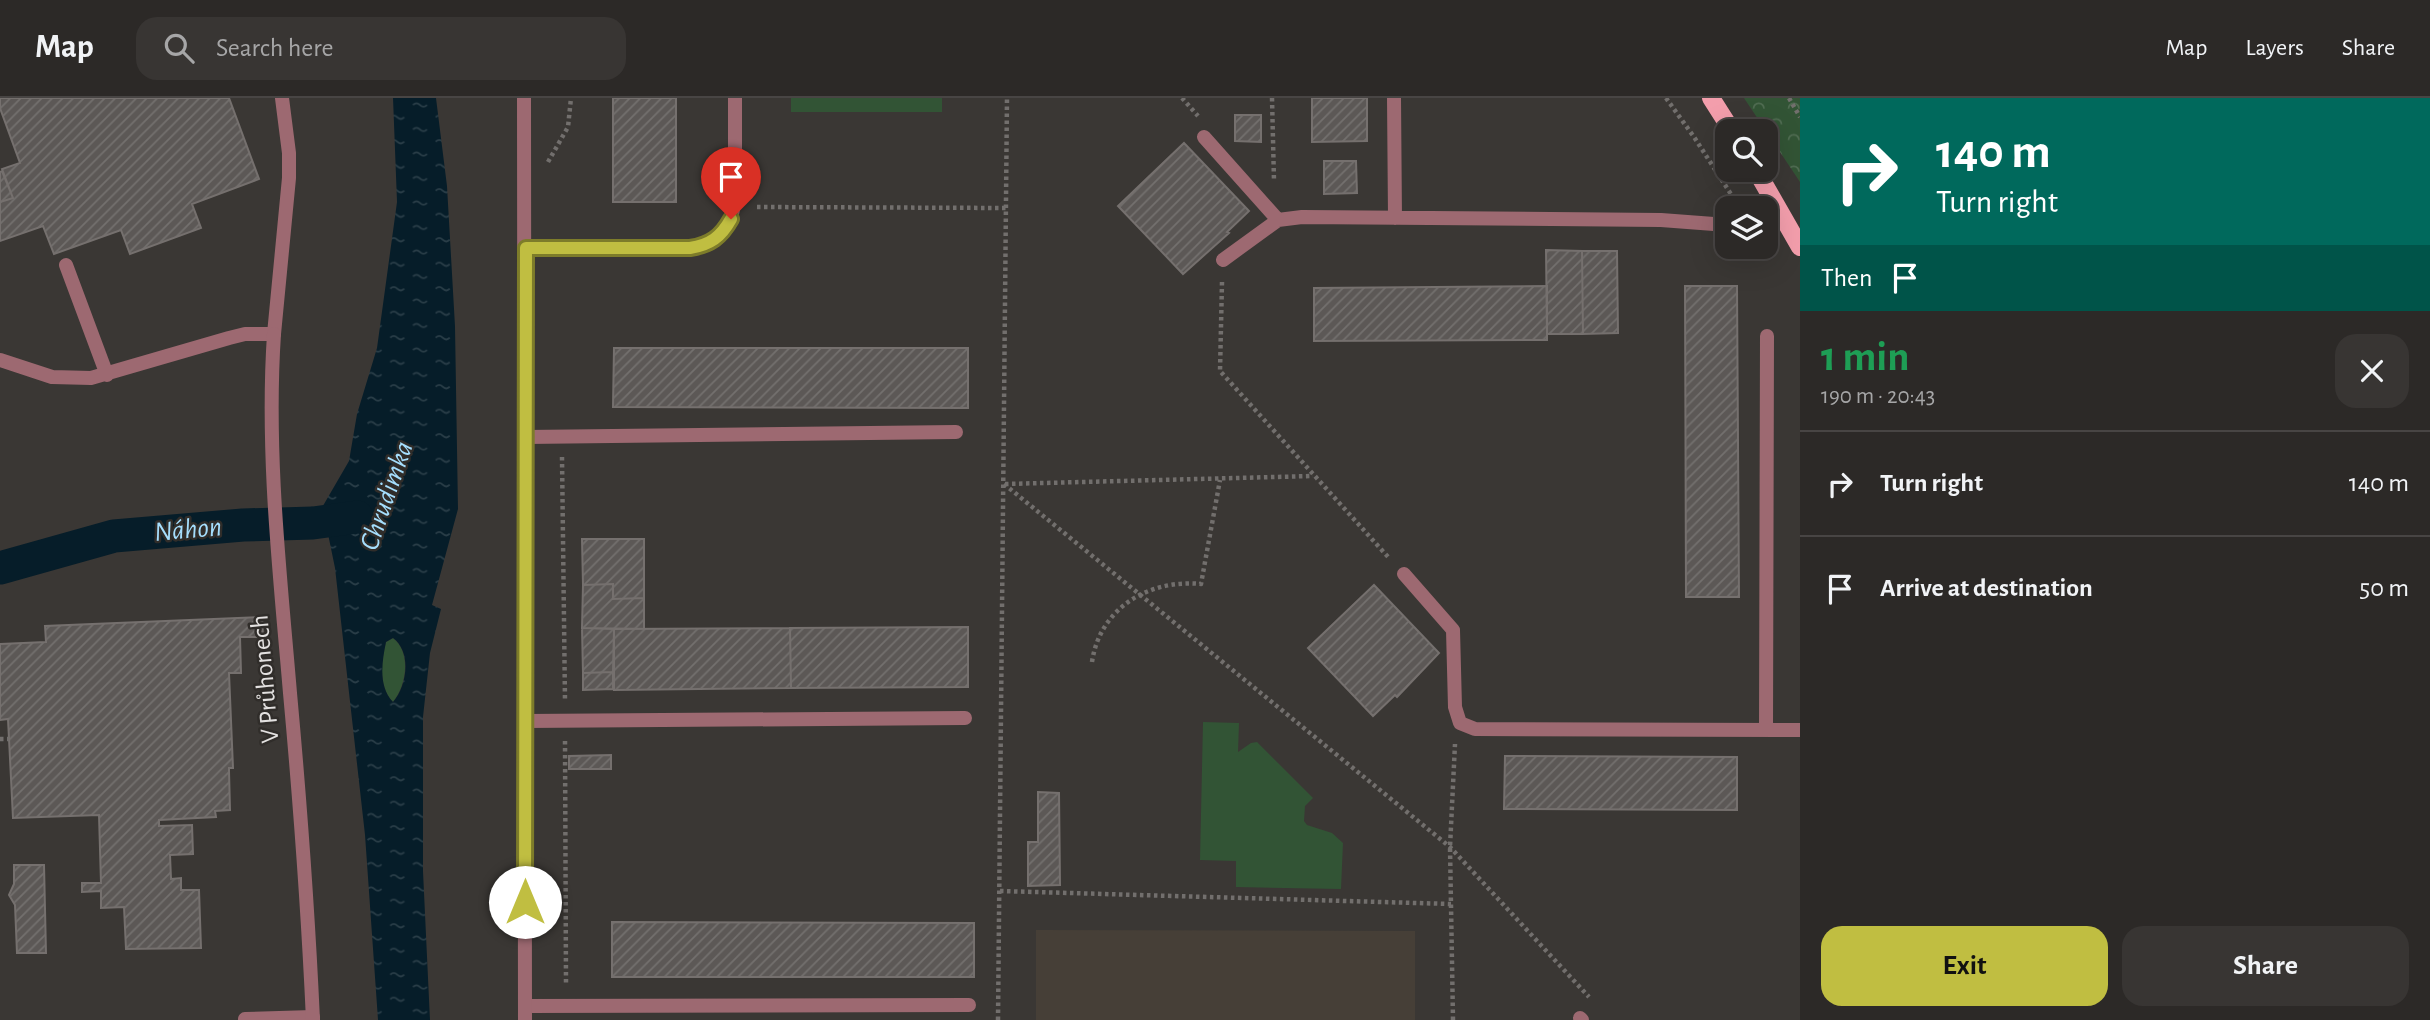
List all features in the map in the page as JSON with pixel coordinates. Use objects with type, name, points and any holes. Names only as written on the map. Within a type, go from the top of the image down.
[{"type":"main road","points":[[1711,98],[1724,119]]},
{"type":"main road","points":[[1763,182],[1800,247]]},
{"type":"street","name":"V Průhonech","points":[[282,98],[289,153],[289,178],[272,369],[275,512],[305,848],[313,1019]]},
{"type":"street","points":[[524,98],[525,1013],[566,1005],[970,1005]]},
{"type":"street","points":[[526,248],[690,248],[704,246],[715,240],[726,229],[735,207],[735,98]]},
{"type":"street","points":[[1394,98],[1395,218]]},
{"type":"street","points":[[1204,137],[1278,220]]},
{"type":"street","points":[[1778,217],[1783,215]]},
{"type":"street","points":[[1223,260],[1278,220],[1302,217],[1661,220],[1715,224]]},
{"type":"street","points":[[66,265],[107,375]]},
{"type":"street","points":[[0,360],[52,377],[78,379],[107,375],[245,334],[274,334]]},
{"type":"street","points":[[1766,730],[1767,336]]},
{"type":"street","points":[[526,436],[956,432]]},
{"type":"street","points":[[1404,574],[1453,630],[1455,707],[1460,723],[1475,729],[1800,730]]},
{"type":"street","points":[[526,720],[965,718]]},
{"type":"street","points":[[245,1019],[313,1019]]},
{"type":"path","points":[[544,169],[568,127],[571,98]]},
{"type":"path","points":[[999,1020],[1007,98]]},
{"type":"path","points":[[1272,98],[1278,220]]},
{"type":"path","points":[[1667,98],[1732,196]]},
{"type":"path","points":[[1789,98],[1800,117]]},
{"type":"path","points":[[735,207],[1007,208]]},
{"type":"path","points":[[1223,260],[1220,371],[1404,574]]},
{"type":"path","points":[[562,437],[566,1005]]},
{"type":"path","points":[[1004,484],[1313,476]]},
{"type":"path","points":[[1092,662],[1098,639],[1105,626],[1120,608],[1138,594],[1169,584],[1201,584],[1220,480]]},
{"type":"path","points":[[1004,484],[1450,847],[1598,1007]]},
{"type":"path","points":[[1453,1020],[1450,847],[1455,751],[1460,723]]},
{"type":"path","points":[[0,739],[9,738]]},
{"type":"path","points":[[1000,891],[1451,904]]},
{"type":"shaded area","points":[[1036,930],[1415,931],[1415,1020],[1036,1020]]},
{"type":"green space","points":[[791,98],[942,98],[942,112],[791,112]]},
{"type":"green space","points":[[1744,98],[1800,98],[1800,182],[1778,149],[1778,119],[1758,119]]},
{"type":"green space","points":[[393,638],[403,652],[405,670],[398,695],[393,702],[385,689],[382,674],[386,642]]},
{"type":"green space","points":[[1203,722],[1239,723],[1238,752],[1257,742],[1313,798],[1305,806],[1304,821],[1307,825],[1332,833],[1343,843],[1341,889],[1236,887],[1236,861],[1200,860]]},
{"type":"water","name":"Chrudimka","points":[[393,98],[436,98],[447,186],[455,326],[458,509],[432,605],[441,609],[430,653],[423,717],[423,871],[430,1020],[378,1020],[365,835],[335,568],[328,534],[313,523],[349,461],[357,414],[377,348],[397,202]],"holes":[[[393,638],[399,644],[405,660],[405,669],[402,687],[393,702],[383,681],[383,658],[386,642]]]},
{"type":"building","points":[[0,98],[229,98],[259,179],[192,204],[201,228],[130,254],[121,230],[54,254],[43,226],[0,241],[0,202],[13,198],[2,169],[20,163],[0,108]]},
{"type":"building","points":[[613,98],[676,98],[676,202],[613,202]]},
{"type":"building","points":[[1312,98],[1367,98],[1367,141],[1312,142]]},
{"type":"building","points":[[1235,115],[1261,115],[1261,142],[1235,141]]},
{"type":"building","points":[[1184,143],[1249,211],[1227,232],[1229,233],[1183,274],[1118,206]]},
{"type":"building","points":[[1324,161],[1356,161],[1357,193],[1324,194]]},
{"type":"building","points":[[2,171],[13,198],[0,202],[0,172]]},
{"type":"building","points":[[1546,250],[1582,251],[1583,334],[1547,334]]},
{"type":"building","points":[[1582,251],[1617,251],[1618,333],[1583,334]]},
{"type":"building","points":[[1547,286],[1547,340],[1314,341],[1314,288]]},
{"type":"building","points":[[1685,286],[1737,286],[1739,597],[1686,597]]},
{"type":"building","points":[[614,348],[968,348],[968,408],[613,407]]},
{"type":"building","points":[[582,539],[644,539],[644,598],[613,599],[613,584],[583,585]]},
{"type":"building","points":[[613,584],[613,599],[644,598],[644,629],[582,628],[583,585]]},
{"type":"building","points":[[1374,585],[1439,653],[1397,697],[1395,695],[1373,716],[1308,648]]},
{"type":"building","points":[[262,617],[263,637],[240,637],[241,673],[229,673],[233,768],[229,768],[230,810],[215,811],[216,817],[159,820],[159,826],[192,825],[193,854],[170,855],[171,879],[181,878],[181,890],[199,890],[201,948],[126,949],[124,907],[101,908],[101,891],[82,892],[82,883],[101,883],[99,815],[13,818],[8,719],[0,720],[0,644],[46,642],[45,626]]},
{"type":"building","points":[[968,627],[968,687],[791,688],[790,628]]},
{"type":"building","points":[[582,628],[614,629],[613,672],[583,673]]},
{"type":"building","points":[[790,628],[791,688],[614,690],[614,629]]},
{"type":"building","points":[[613,672],[613,689],[583,690],[583,673]]},
{"type":"building","points":[[611,755],[611,769],[569,769],[569,756]]},
{"type":"building","points":[[1505,756],[1737,757],[1737,810],[1504,809]]},
{"type":"building","points":[[1038,792],[1059,793],[1060,885],[1028,886],[1028,842],[1038,842]]},
{"type":"building","points":[[14,865],[44,865],[46,953],[17,953],[15,905],[9,895],[14,884]]},
{"type":"building","points":[[612,922],[974,923],[974,977],[612,977]]},
{"type":"waterway","name":"Náhon","points":[[0,568],[114,536],[243,525],[313,523],[357,517]]},
{"type":"route","points":[[525,902],[526,248],[690,248],[704,246],[715,240],[731,219]]}]
